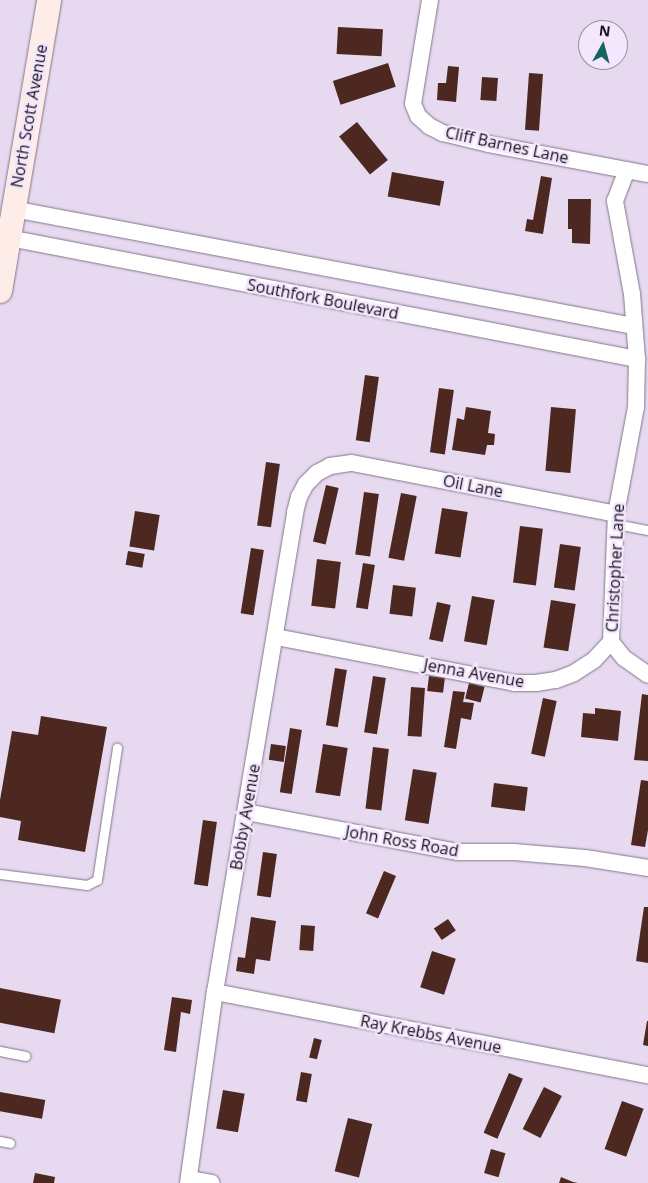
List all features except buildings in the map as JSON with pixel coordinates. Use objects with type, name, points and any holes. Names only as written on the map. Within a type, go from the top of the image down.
[{"type":"main road","name":"North Scott Avenue","points":[[0,290],[2,263],[9,238],[49,0]]},
{"type":"street","name":"Cliff Barnes Lane","points":[[430,0],[413,104],[418,116],[428,126],[443,132],[489,144],[648,174]]},
{"type":"street","name":"Christopher Lane","points":[[611,642],[616,519],[636,408],[637,359],[632,294],[615,201],[627,170]]},
{"type":"street","name":"Southfork Boulevard","points":[[13,209],[634,326]]},
{"type":"street","name":"Southfork Boulevard","points":[[9,238],[637,359]]},
{"type":"street","name":"Oil Lane","points":[[330,466],[352,463],[616,519]]},
{"type":"street","name":"Bobby Avenue","points":[[188,1181],[215,992],[299,497],[306,484],[317,473],[330,466]]},
{"type":"street","name":"Jenna Avenue","points":[[276,637],[514,682],[536,683],[556,680],[574,673],[594,660],[611,642]]},
{"type":"street","points":[[611,642],[624,658],[648,675]]},
{"type":"street","name":"John Ross Road","points":[[246,812],[458,852],[514,852],[568,856],[648,868]]},
{"type":"street","name":"Ray Krebbs Avenue","points":[[215,992],[648,1075]]},
{"type":"street","points":[[188,1181],[212,1183]]},
{"type":"lane","points":[[616,519],[648,530]]},
{"type":"lane","points":[[0,874],[87,885],[98,880],[117,748]]},
{"type":"lane","points":[[0,1051],[26,1056]]},
{"type":"lane","points":[[0,1141],[10,1142]]}]
